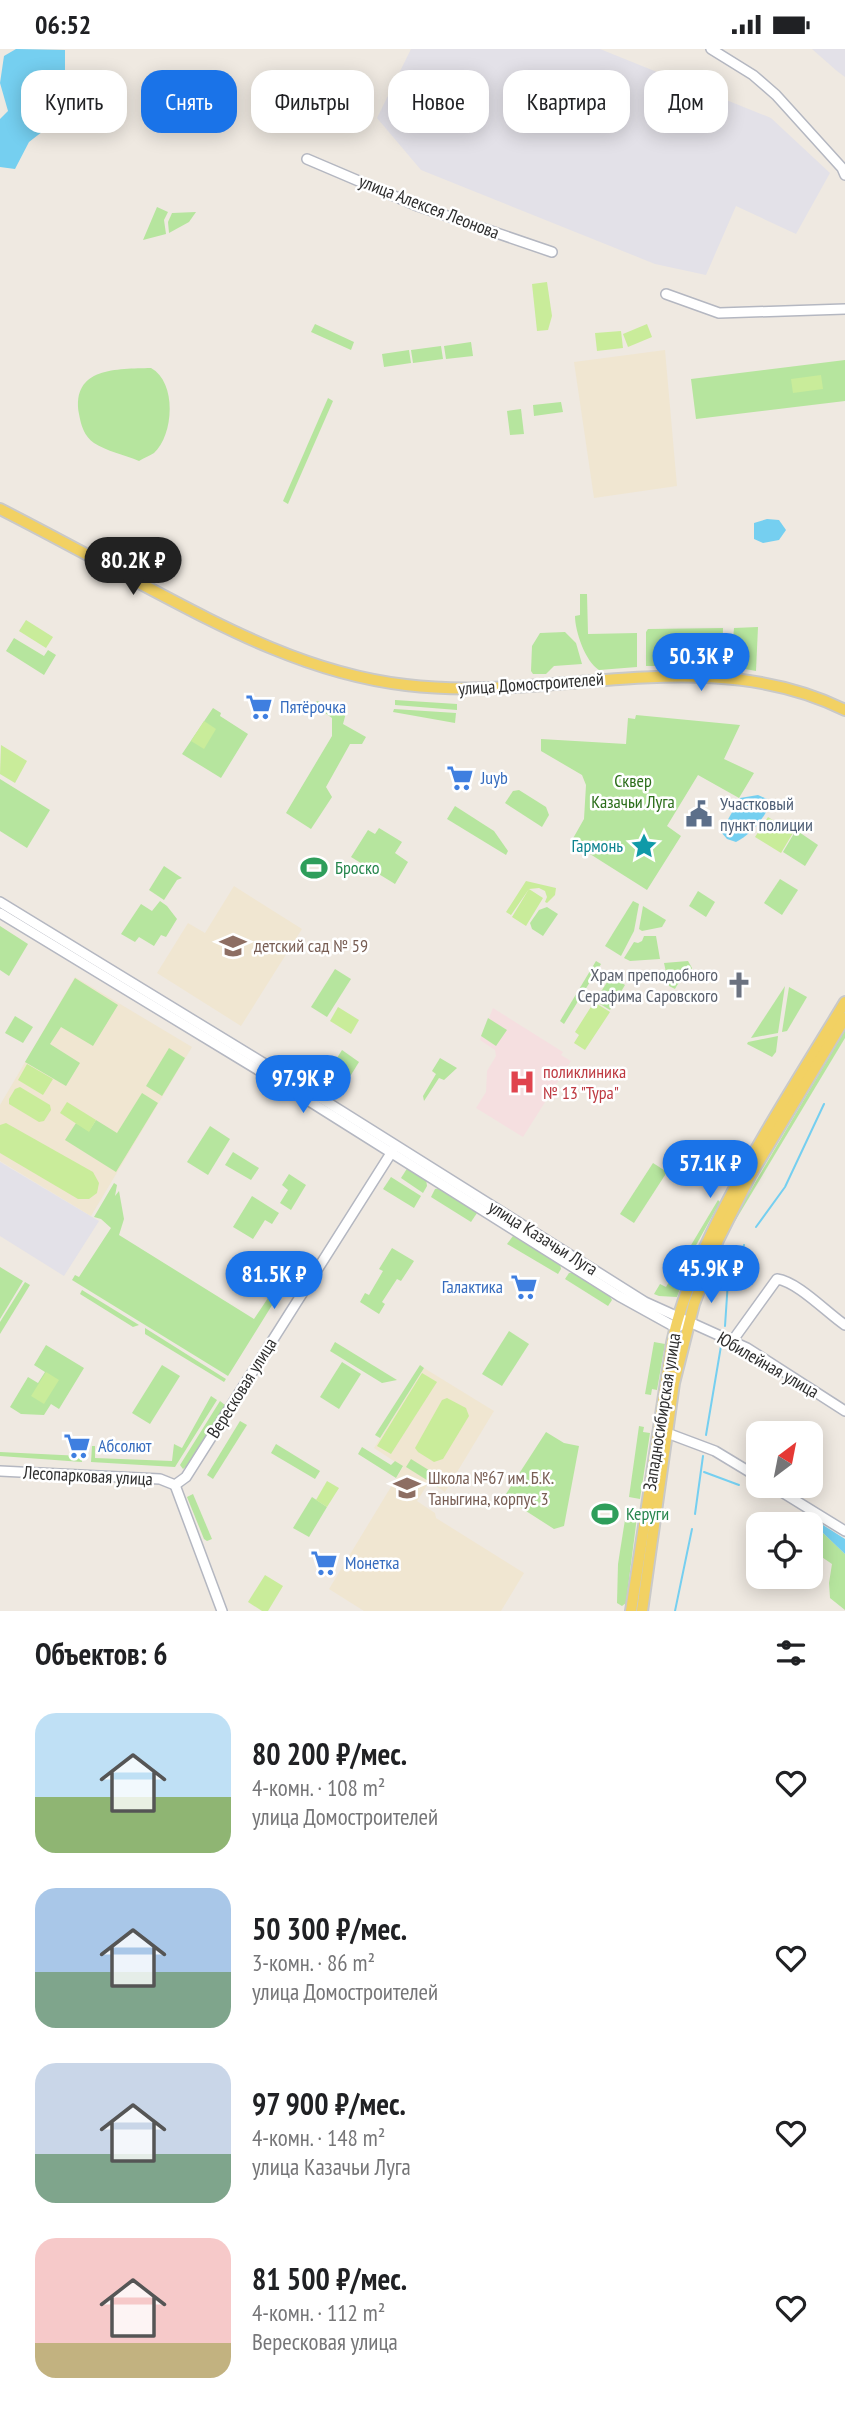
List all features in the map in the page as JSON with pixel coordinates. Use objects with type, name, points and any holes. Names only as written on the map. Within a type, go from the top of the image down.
[{"type":"main road","name":"улица Домостроителей","points":[[0,509],[198,614],[260,643],[317,666],[367,680],[458,690],[668,676],[727,678],[806,695],[845,711]]},
{"type":"main road","name":"Западносибирская улица","points":[[631,1611],[681,1322],[705,1247],[740,1177],[845,1002]]},
{"type":"main road","name":"Западносибирская улица","points":[[642,1611],[681,1322],[750,1176],[845,1019]]},
{"type":"street","points":[[711,49],[753,75],[776,95],[844,169]]},
{"type":"street","name":"улица Алексея Леонова","points":[[307,159],[415,205],[552,252]]},
{"type":"street","points":[[666,294],[719,313],[845,309]]},
{"type":"street","name":"улица Казачьи Луга","points":[[0,902],[393,1149]]},
{"type":"street","name":"улица Казачьи Луга","points":[[0,913],[681,1322]]},
{"type":"street","name":"Вересковая улица","points":[[175,1485],[186,1477],[393,1149]]},
{"type":"street","points":[[733,1340],[778,1279],[810,1297],[845,1325]]},
{"type":"street","name":"Юбилейная улица","points":[[681,1322],[733,1340],[845,1411]]},
{"type":"street","points":[[667,1433],[715,1451],[746,1470]]},
{"type":"street","name":"Лесопарковая улица","points":[[0,1471],[160,1479],[175,1485]]},
{"type":"street","points":[[175,1485],[222,1611]]},
{"type":"street","points":[[791,1498],[845,1531]]},
{"type":"shaded area","points":[[411,49],[600,49],[652,70],[644,70],[644,133],[728,133],[728,101],[771,118],[830,173],[796,234],[736,206],[706,275],[655,264],[421,170],[390,133],[489,133],[489,70],[401,70]]},
{"type":"shaded area","points":[[812,49],[845,49],[845,77],[837,71]]},
{"type":"shaded area","points":[[388,96],[388,131],[377,118]]},
{"type":"shaded area","points":[[665,350],[677,486],[594,498],[574,362]]},
{"type":"shaded area","name":"детский сад № 59","points":[[234,886],[302,929],[241,1026],[157,973],[188,923],[205,933]]},
{"type":"shaded area","points":[[75,977],[192,1047],[91,1216],[0,1161],[0,1105]]},
{"type":"shaded area","name":"поликлиника № 13 \"Тура\"","points":[[493,1008],[563,1052],[561,1055],[571,1061],[523,1137],[476,1108],[486,1092],[487,1071],[496,1056],[495,1050],[480,1040]]},
{"type":"shaded area","points":[[0,1162],[99,1221],[64,1276],[0,1236]]},
{"type":"shaded area","name":"Школа №67 им. Б.К. Таныгина, корпус 3","points":[[424,1368],[494,1411],[445,1492],[429,1482],[417,1501],[435,1513],[436,1518],[524,1573],[501,1611],[364,1611],[329,1589],[403,1467],[374,1448]]},
{"type":"green space","points":[[157,207],[168,212],[164,220],[166,234],[143,240]]},
{"type":"green space","points":[[196,212],[189,222],[169,233],[168,222],[172,213]]},
{"type":"green space","points":[[547,282],[552,316],[548,330],[537,331],[532,284]]},
{"type":"green space","points":[[315,324],[354,342],[351,350],[311,332]]},
{"type":"green space","points":[[647,324],[652,337],[628,347],[623,334]]},
{"type":"green space","points":[[621,331],[623,348],[597,351],[595,333]]},
{"type":"green space","points":[[471,342],[473,356],[446,359],[444,346]]},
{"type":"green space","points":[[441,346],[443,359],[413,363],[411,350]]},
{"type":"green space","points":[[409,350],[411,363],[384,367],[382,354]]},
{"type":"green space","points":[[845,360],[845,401],[696,419],[691,379]]},
{"type":"green space","points":[[151,368],[159,375],[169,396],[169,422],[161,445],[154,453],[139,461],[94,443],[85,434],[80,418],[78,399],[82,387],[89,379],[99,374],[124,369]]},
{"type":"green space","points":[[821,375],[823,389],[793,393],[791,379]]},
{"type":"green space","points":[[328,398],[333,401],[288,504],[283,501]]},
{"type":"green space","points":[[561,402],[563,412],[534,416],[533,405]]},
{"type":"green space","points":[[521,409],[524,434],[510,435],[507,411]]},
{"type":"green space","points":[[580,594],[587,594],[588,634],[637,633],[637,667],[599,670],[589,660],[575,622],[575,616],[580,615]]},
{"type":"green space","points":[[26,620],[53,637],[46,648],[19,631]]},
{"type":"green space","points":[[758,627],[756,671],[734,667],[731,660],[734,628]]},
{"type":"green space","points":[[723,628],[722,666],[646,666],[648,629]]},
{"type":"green space","points":[[565,632],[576,643],[582,664],[554,666],[546,674],[533,674],[532,646],[540,633]]},
{"type":"green space","points":[[14,638],[44,656],[48,650],[56,655],[44,675],[6,651]]},
{"type":"green space","points":[[395,700],[457,704],[457,710],[395,705]]},
{"type":"green space","points":[[317,701],[346,713],[343,724],[366,737],[362,744],[350,744],[326,787],[332,797],[311,829],[286,813],[332,736],[332,718],[314,705]]},
{"type":"green space","points":[[213,708],[221,713],[220,716],[248,734],[221,778],[182,754]]},
{"type":"green space","points":[[394,709],[456,713],[455,723],[393,712]]},
{"type":"green space","name":"Сквер Казачьи Луга","points":[[636,715],[740,725],[724,759],[754,773],[739,798],[698,775],[667,826],[681,836],[647,890],[571,842],[584,819],[586,785],[582,775],[541,751],[541,739],[626,744],[628,718],[635,719]]},
{"type":"green space","points":[[204,721],[216,729],[204,749],[191,741]]},
{"type":"green space","points":[[1,745],[27,761],[15,783],[0,774]]},
{"type":"green space","points":[[0,779],[50,810],[27,848],[0,831]]},
{"type":"green space","points":[[519,790],[546,807],[549,815],[542,827],[505,803],[513,791]]},
{"type":"green space","points":[[455,806],[494,831],[508,851],[506,855],[447,819]]},
{"type":"green space","points":[[768,817],[793,833],[781,853],[755,837]]},
{"type":"green space","points":[[379,828],[402,842],[395,853],[408,862],[395,884],[351,857],[368,830],[375,834]]},
{"type":"green space","points":[[796,830],[818,845],[805,866],[783,852]]},
{"type":"green space","points":[[164,866],[182,878],[177,880],[164,900],[149,890]]},
{"type":"green space","points":[[780,879],[798,890],[782,915],[764,903]]},
{"type":"green space","points":[[526,881],[556,888],[555,895],[547,903],[545,891],[539,888],[529,889],[511,915],[506,912]]},
{"type":"green space","points":[[529,889],[543,898],[526,926],[512,917]]},
{"type":"green space","points":[[698,891],[715,902],[706,917],[689,906]]},
{"type":"green space","points":[[160,901],[177,919],[166,937],[161,935],[154,946],[139,937],[135,942],[121,934],[141,904],[152,911]]},
{"type":"green space","points":[[633,901],[639,904],[634,931],[621,956],[605,946]]},
{"type":"green space","points":[[643,906],[666,920],[662,927],[642,931],[639,929]]},
{"type":"green space","points":[[547,907],[558,914],[543,936],[532,929],[530,923],[539,910]]},
{"type":"green space","points":[[0,926],[28,944],[9,976],[0,970]]},
{"type":"green space","points":[[644,936],[656,936],[660,959],[630,961],[624,958],[634,942],[642,941]]},
{"type":"green space","points":[[596,961],[601,964],[564,1024],[560,1021]]},
{"type":"green space","points":[[688,961],[692,968],[690,971],[675,989],[669,986],[664,963]]},
{"type":"green space","points":[[335,969],[351,979],[327,1017],[311,1007]]},
{"type":"green space","points":[[611,976],[625,985],[610,1010],[595,1001]]},
{"type":"green space","points":[[75,978],[118,1005],[93,1046],[61,1027],[50,1044],[80,1063],[66,1086],[25,1062]]},
{"type":"green space","points":[[785,986],[778,1033],[751,1038]]},
{"type":"green space","points":[[789,987],[807,997],[787,1031],[782,1032]]},
{"type":"green space","points":[[594,1002],[610,1012],[585,1050],[574,1043],[579,1035],[575,1032]]},
{"type":"green space","points":[[338,1007],[359,1020],[351,1034],[330,1021]]},
{"type":"green space","points":[[15,1016],[33,1027],[23,1043],[5,1033]]},
{"type":"green space","points":[[488,1018],[507,1030],[496,1046],[481,1036]]},
{"type":"green space","points":[[845,1030],[845,1038],[735,1221],[736,1215]]},
{"type":"green space","points":[[778,1036],[776,1052],[772,1057],[747,1044],[748,1042]]},
{"type":"green space","points":[[169,1048],[185,1058],[162,1096],[146,1086]]},
{"type":"green space","points":[[342,1050],[359,1062],[338,1096],[320,1085]]},
{"type":"green space","points":[[440,1058],[457,1068],[444,1080],[439,1078],[424,1101],[423,1096],[436,1074],[432,1071]]},
{"type":"green space","points":[[27,1064],[53,1079],[43,1095],[18,1080]]},
{"type":"green space","points":[[20,1087],[50,1105],[51,1110],[44,1121],[39,1122],[9,1104],[15,1089]]},
{"type":"green space","points":[[142,1093],[158,1103],[116,1172],[65,1140],[76,1123],[89,1131],[96,1120],[117,1133]]},
{"type":"green space","points":[[67,1102],[96,1120],[89,1132],[60,1113]]},
{"type":"green space","points":[[6,1123],[93,1172],[99,1183],[97,1193],[89,1199],[78,1199],[0,1153],[0,1125]]},
{"type":"green space","points":[[210,1126],[230,1139],[208,1175],[187,1162]]},
{"type":"green space","points":[[233,1152],[259,1168],[251,1180],[225,1165]]},
{"type":"green space","points":[[653,1163],[667,1172],[634,1223],[620,1214]]},
{"type":"green space","points":[[408,1167],[426,1179],[427,1186],[423,1193],[401,1178]]},
{"type":"green space","points":[[289,1174],[306,1185],[291,1210],[280,1203],[288,1190],[282,1185]]},
{"type":"green space","points":[[391,1177],[421,1196],[414,1208],[383,1189]]},
{"type":"green space","points":[[114,1183],[117,1185],[115,1196],[119,1191],[124,1219],[119,1235],[254,1319],[268,1298],[274,1302],[228,1376],[72,1280],[75,1275],[79,1277],[111,1228],[101,1219],[94,1217]]},
{"type":"green space","points":[[441,1188],[477,1213],[471,1222],[431,1197],[435,1189]]},
{"type":"green space","points":[[252,1196],[279,1213],[272,1224],[265,1220],[253,1239],[233,1227]]},
{"type":"green space","points":[[718,1200],[720,1202],[695,1247],[677,1297],[654,1294],[660,1284],[666,1287]]},
{"type":"green space","points":[[513,1236],[560,1264],[558,1274],[507,1244]]},
{"type":"green space","points":[[392,1248],[414,1261],[401,1281],[397,1279],[382,1302],[385,1304],[379,1314],[360,1302],[365,1293],[369,1295],[383,1271],[379,1269]]},
{"type":"green space","points":[[0,1267],[23,1281],[0,1319]]},
{"type":"green space","points":[[569,1273],[574,1273],[609,1295],[612,1300],[608,1306],[565,1279]]},
{"type":"green space","points":[[25,1282],[30,1285],[0,1334],[0,1322]]},
{"type":"green space","points":[[82,1290],[139,1325],[133,1327],[80,1294]]},
{"type":"green space","points":[[145,1328],[226,1379],[224,1382],[145,1334]]},
{"type":"green space","points":[[509,1331],[529,1344],[502,1386],[482,1374]]},
{"type":"green space","points":[[335,1342],[397,1380],[382,1383],[330,1351]]},
{"type":"green space","points":[[654,1342],[665,1344],[657,1390],[652,1389],[651,1395],[645,1394]]},
{"type":"green space","points":[[46,1345],[84,1368],[59,1409],[51,1404],[44,1415],[21,1414],[10,1407],[28,1377],[38,1383],[45,1372],[34,1365]]},
{"type":"green space","points":[[342,1362],[361,1374],[339,1409],[320,1397]]},
{"type":"green space","points":[[162,1365],[180,1376],[150,1424],[132,1413]]},
{"type":"green space","points":[[420,1365],[424,1368],[380,1438],[375,1435]]},
{"type":"green space","points":[[46,1372],[59,1380],[44,1404],[31,1396]]},
{"type":"green space","points":[[422,1373],[437,1382],[391,1454],[377,1446]]},
{"type":"green space","points":[[211,1396],[217,1400],[175,1467],[91,1462],[92,1446],[95,1446],[95,1458],[172,1461],[174,1444],[182,1448]]},
{"type":"green space","points":[[447,1398],[466,1408],[469,1416],[443,1459],[434,1462],[415,1448],[442,1400]]},
{"type":"green space","points":[[220,1401],[225,1405],[183,1469],[180,1465]]},
{"type":"green space","points":[[240,1421],[247,1425],[213,1479],[207,1475]]},
{"type":"green space","points":[[639,1426],[644,1427],[643,1432],[650,1433],[640,1499],[629,1497]]},
{"type":"green space","points":[[546,1432],[564,1443],[579,1446],[564,1526],[554,1529],[504,1497]]},
{"type":"green space","points":[[276,1444],[320,1471],[315,1479],[271,1453]]},
{"type":"green space","points":[[362,1447],[391,1465],[395,1461],[403,1466],[396,1478],[358,1454]]},
{"type":"green space","points":[[0,1452],[82,1456],[82,1462],[0,1456]]},
{"type":"green space","points":[[411,1459],[443,1479],[438,1487],[406,1467]]},
{"type":"green space","points":[[327,1481],[339,1488],[327,1507],[316,1500]]},
{"type":"green space","points":[[193,1494],[212,1539],[207,1541],[187,1497]]},
{"type":"green space","points":[[312,1497],[327,1507],[309,1537],[293,1528]]},
{"type":"green space","points":[[627,1507],[638,1509],[626,1603],[622,1606],[617,1603],[618,1564]]},
{"type":"green space","points":[[823,1533],[845,1554],[845,1610],[830,1598],[832,1564],[823,1558]]},
{"type":"green space","points":[[265,1575],[283,1586],[268,1611],[262,1611],[248,1602]]},
{"type":"water","points":[[16,49],[65,50],[65,70],[21,70],[21,133],[41,133],[29,142],[15,169],[0,167],[0,119],[8,111],[0,83],[4,56]]},
{"type":"water","points":[[767,519],[779,520],[786,530],[779,540],[763,543],[754,539],[754,523]]},
{"type":"water","points":[[758,795],[767,799],[770,804],[760,821],[736,842],[727,839],[721,832],[740,798]]},
{"type":"water","points":[[823,1525],[845,1539],[845,1554],[823,1533]]},
{"type":"waterway","points":[[756,1227],[785,1187],[824,1104]]},
{"type":"waterway","points":[[725,1326],[728,1281],[744,1245]]},
{"type":"waterway","points":[[706,1435],[721,1346]]},
{"type":"waterway","points":[[695,1514],[703,1456]]},
{"type":"waterway","points":[[704,1472],[739,1485]]},
{"type":"waterway","points":[[675,1611],[692,1529]]},
{"type":"place","name":"Пятёрочка","points":[[259,707]]},
{"type":"place","name":"Juyb","points":[[460,778]]},
{"type":"place","name":"Участковый пункт полиции","points":[[699,814]]},
{"type":"place","name":"Гармонь","points":[[644,846]]},
{"type":"place","name":"Броско","points":[[314,868]]},
{"type":"place","name":"детский сад № 59","points":[[233,946]]},
{"type":"place","name":"Храм преподобного Серафима Саровского","points":[[739,985]]},
{"type":"place","name":"поликлиника № 13 \"Тура\"","points":[[522,1082]]},
{"type":"place","name":"Галактика","points":[[524,1287]]},
{"type":"place","name":"Абсолют","points":[[77,1446]]},
{"type":"place","name":"Школа №67 им. Б.К. Таныгина, корпус 3","points":[[407,1488]]},
{"type":"place","name":"Керуги","points":[[605,1514]]},
{"type":"place","name":"Монетка","points":[[324,1563]]}]
